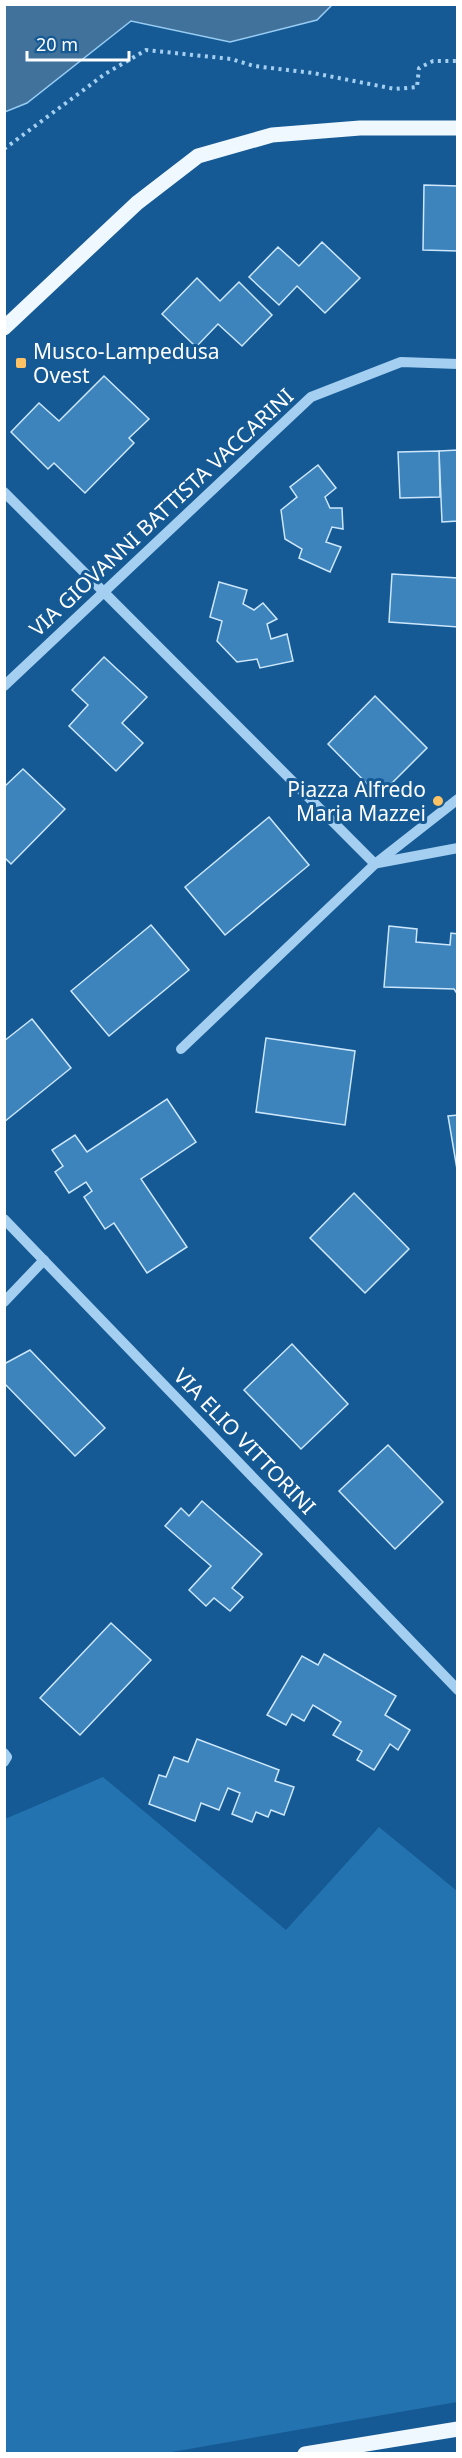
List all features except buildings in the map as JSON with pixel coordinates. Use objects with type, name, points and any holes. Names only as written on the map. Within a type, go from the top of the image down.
[{"type":"main road","points":[[4,328],[137,203],[198,156],[272,135],[360,128],[458,128]]},
{"type":"main road","points":[[305,2454],[458,2429]]},
{"type":"street","name":"VIA GIOVANNI BATTISTA VACCARINI","points":[[4,686],[311,397],[401,362],[458,364]]},
{"type":"street","points":[[4,492],[375,864]]},
{"type":"street","points":[[181,1049],[375,864],[458,799]]},
{"type":"street","points":[[375,864],[458,849]]},
{"type":"street","name":"VIA ELIO VITTORINI","points":[[4,1219],[458,1690]]},
{"type":"street","points":[[4,1302],[44,1260]]},
{"type":"street","points":[[4,1753],[7,1757],[4,1762]]},
{"type":"path","points":[[4,149],[100,78],[146,50],[231,59],[254,66],[313,73],[394,88],[417,87],[419,68],[433,62],[458,61]]},
{"type":"shaded area","points":[[5,4],[332,5],[317,20],[230,42],[131,21],[27,103],[5,112]]},
{"type":"shaded area","points":[[103,1777],[286,1930],[379,1827],[457,1891],[457,2402],[166,2453],[5,2453],[5,1819]]},
{"type":"place","name":"Musco-Lampedusa Ovest","points":[[21,363]]},
{"type":"place","name":"Piazza Alfredo Maria Mazzei","points":[[438,801]]}]
